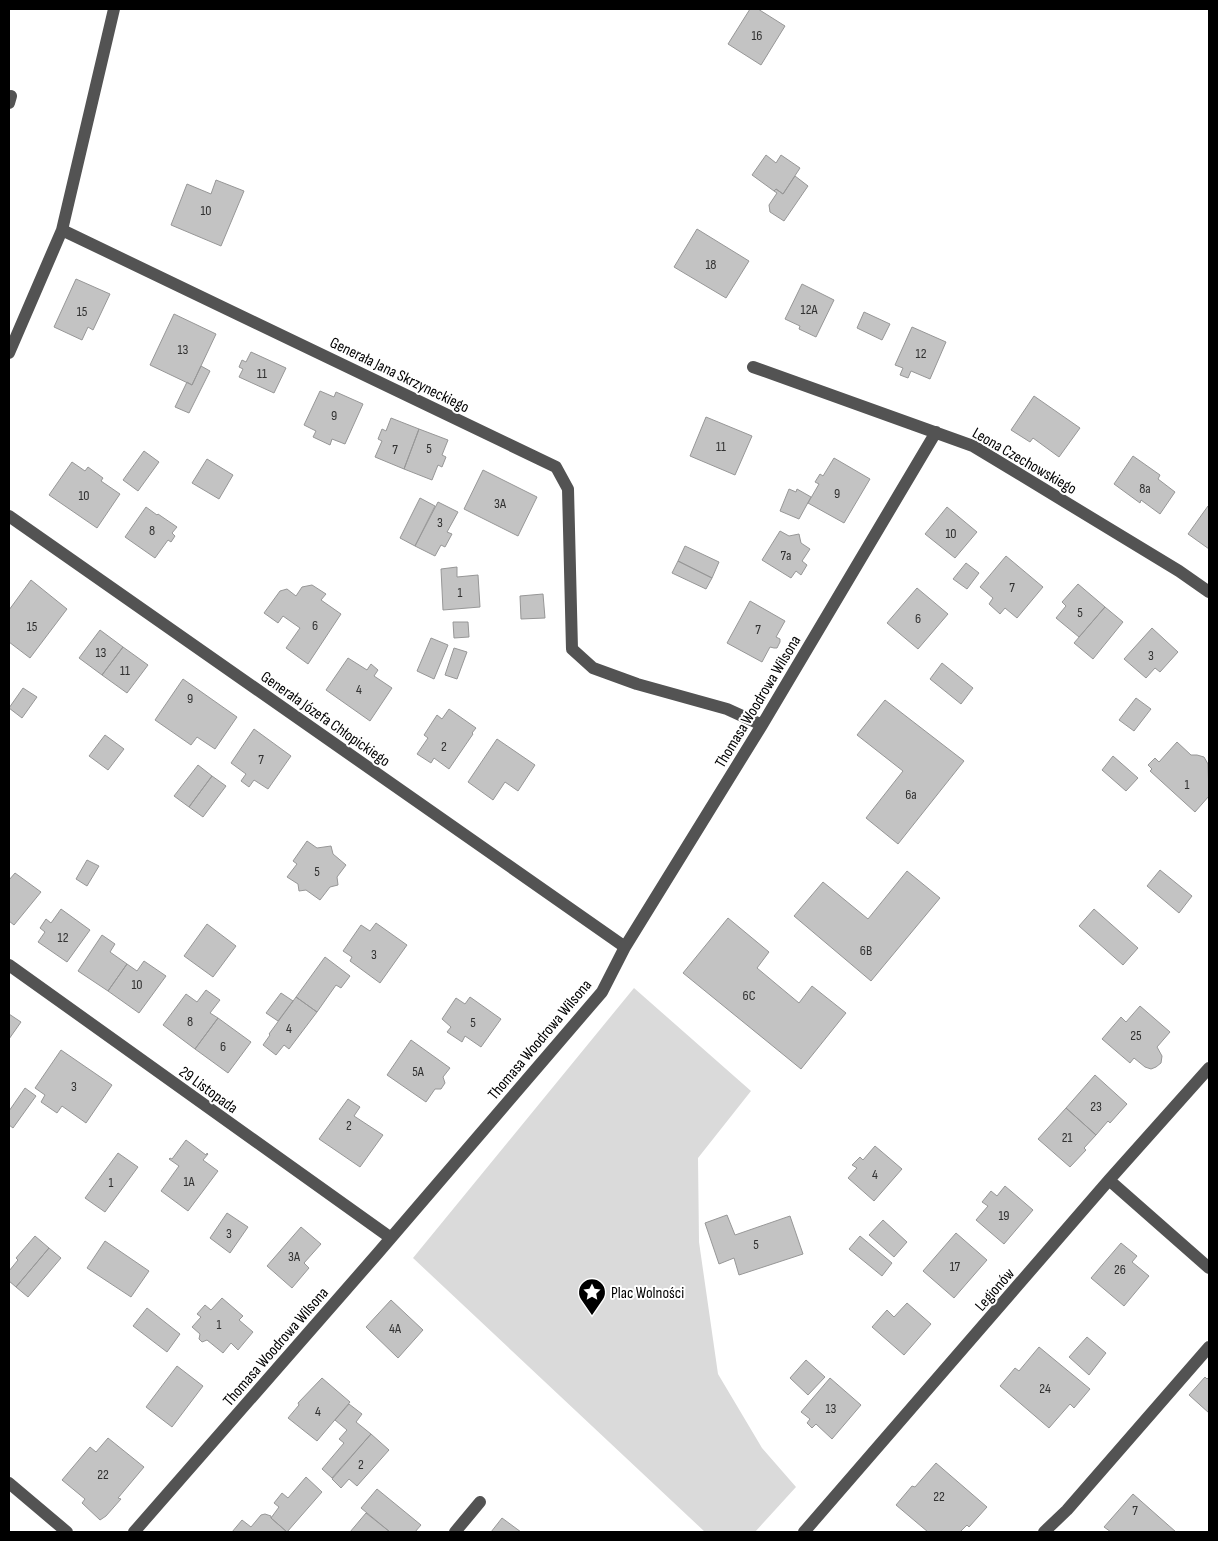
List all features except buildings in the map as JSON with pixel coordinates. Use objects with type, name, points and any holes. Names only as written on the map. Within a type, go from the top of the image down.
[{"type":"street","points":[[9,353],[62,230],[114,9]]},
{"type":"street","name":"Generała Jana Skrzyneckiego","points":[[62,230],[556,467],[568,489],[572,649],[593,668],[637,684],[727,709],[762,725]]},
{"type":"street","name":"Leona Czechowskiego","points":[[753,367],[973,446],[1179,571],[1209,592]]},
{"type":"street","name":"Thomasa Woodrowa Wilsona","points":[[134,1532],[391,1238],[602,992],[625,947],[762,725],[936,432]]},
{"type":"street","name":"Generała Józefa Chłopickiego","points":[[9,516],[625,947]]},
{"type":"street","name":"29 Listopada","points":[[9,966],[391,1238]]},
{"type":"street","name":"Legionów","points":[[804,1532],[1209,1068]]},
{"type":"street","points":[[1110,1180],[1209,1268]]},
{"type":"street","points":[[1044,1532],[1067,1510],[1209,1347]]},
{"type":"street","points":[[9,1483],[67,1532]]},
{"type":"street","points":[[455,1532],[480,1502]]},
{"type":"shaded area","name":"Plac Wolności","points":[[634,988],[751,1091],[698,1158],[699,1242],[718,1374],[762,1448],[796,1487],[755,1532],[705,1532],[413,1258]]},
{"type":"place","name":"Plac Wolności","points":[[592,1316]]}]
